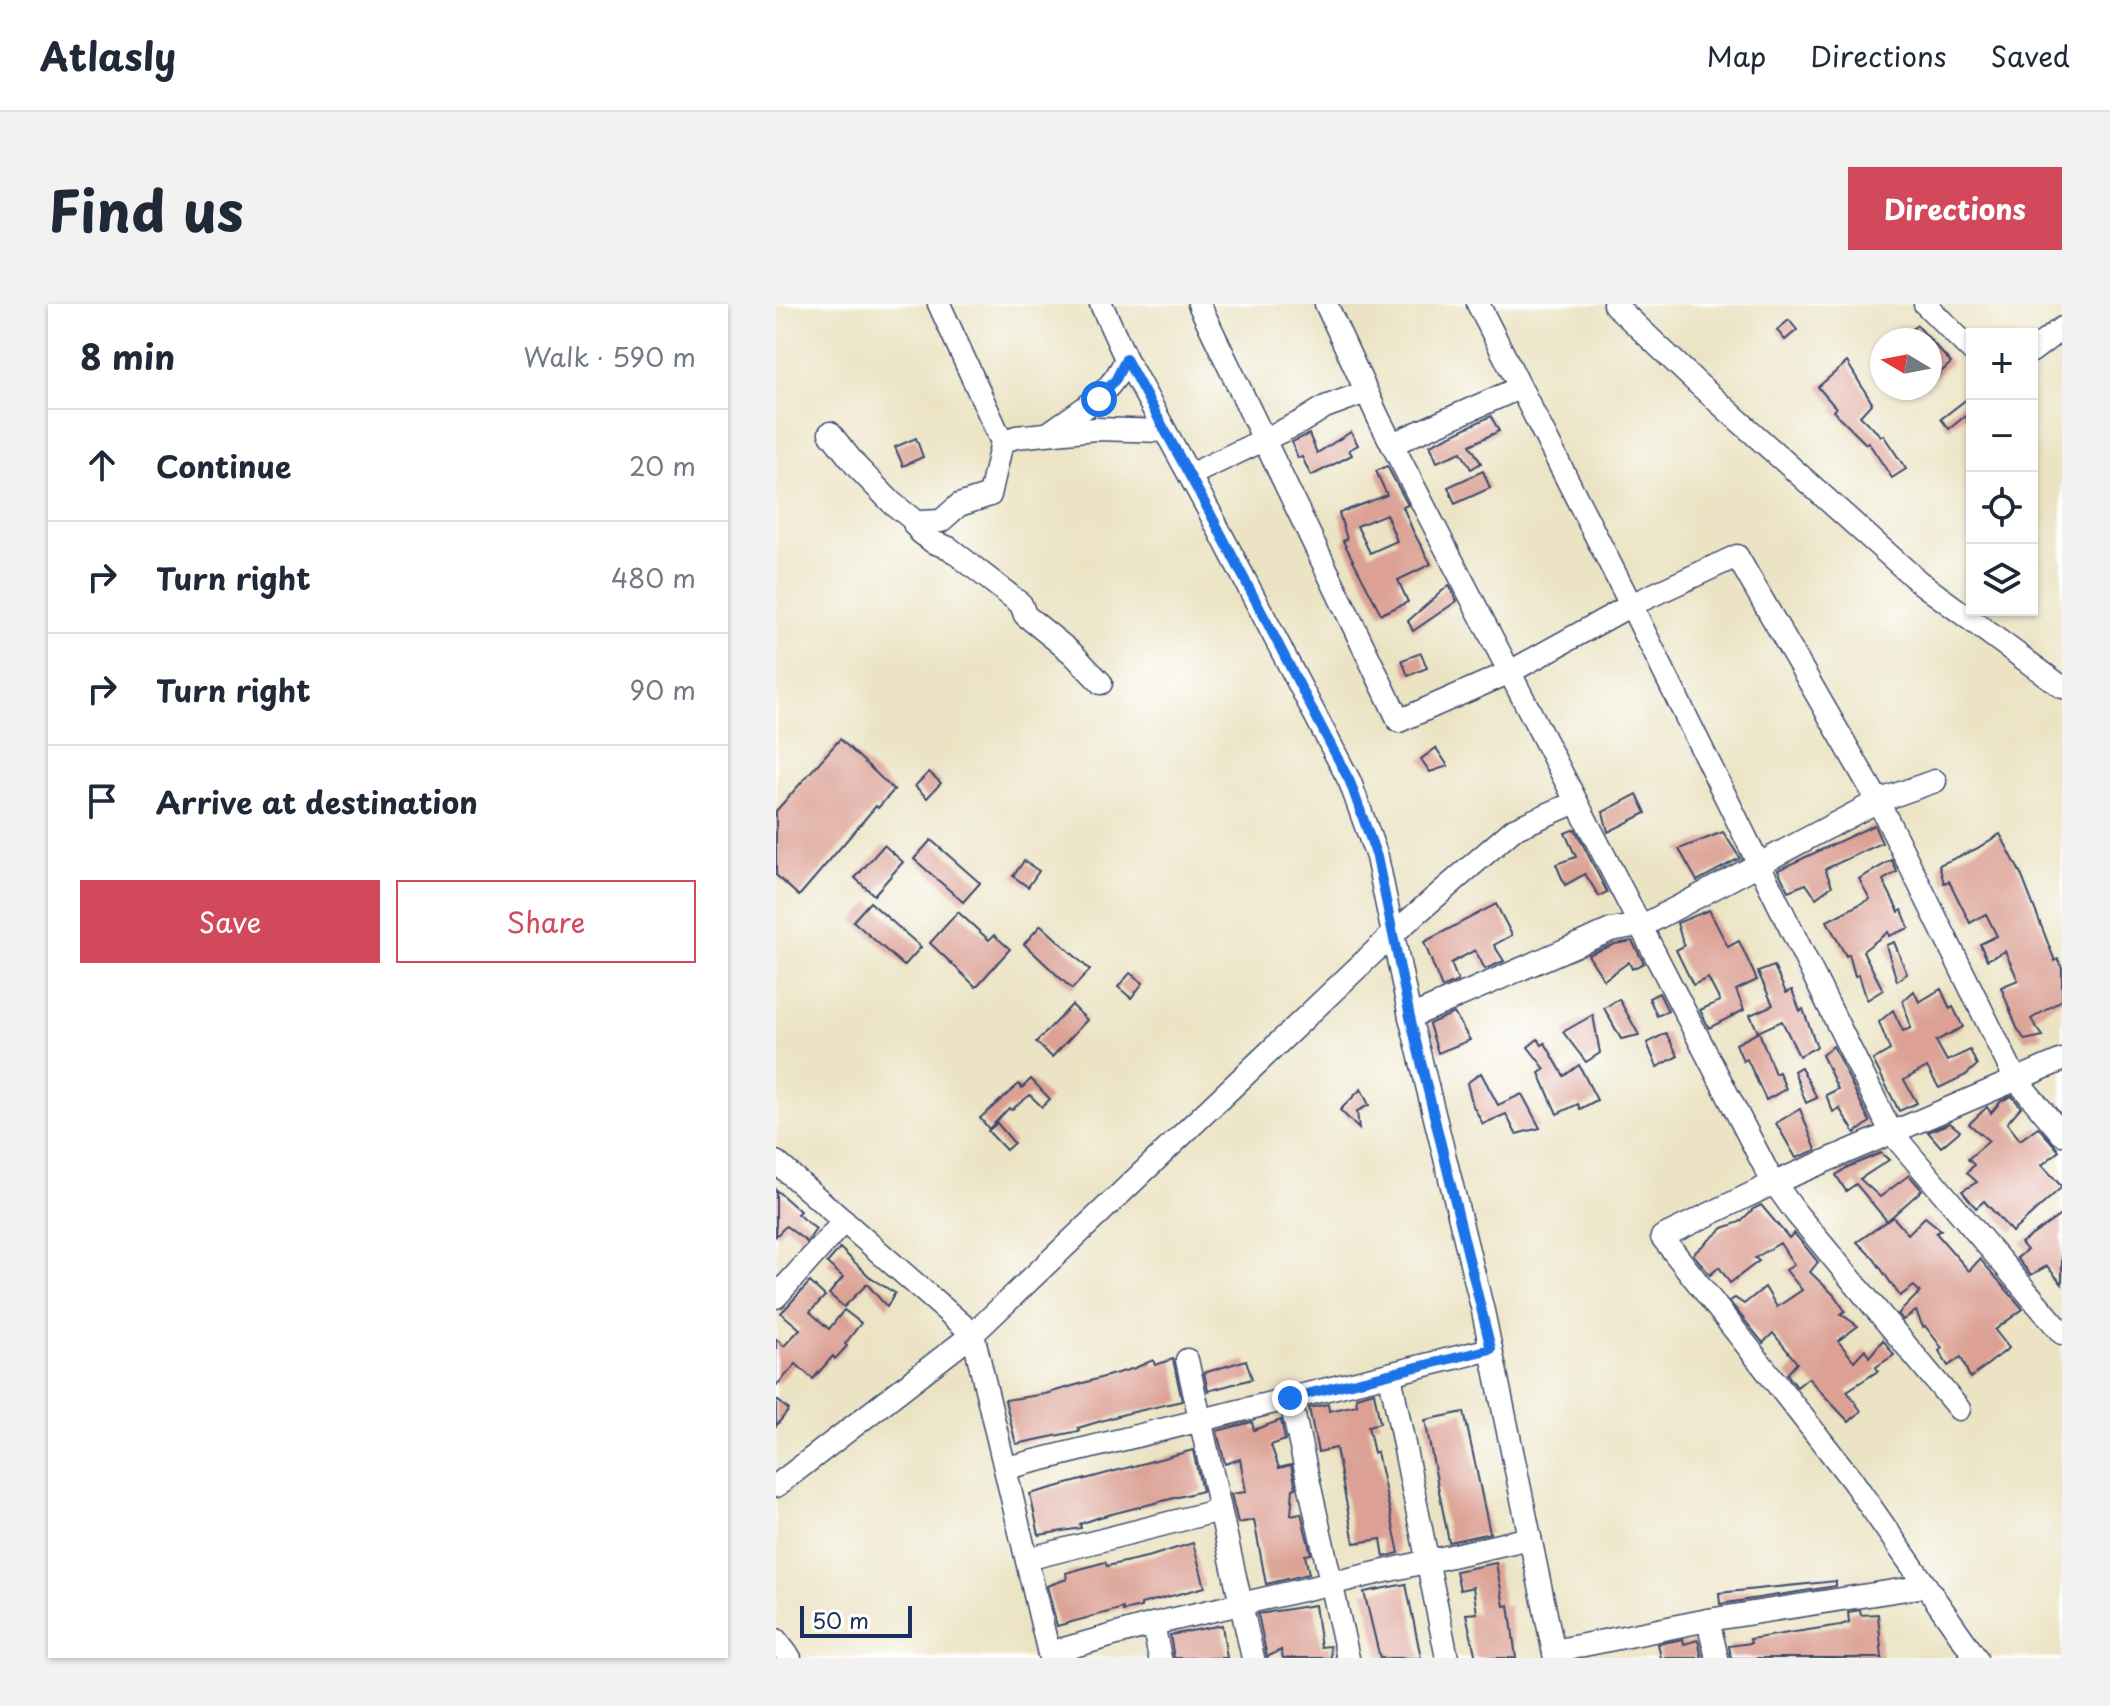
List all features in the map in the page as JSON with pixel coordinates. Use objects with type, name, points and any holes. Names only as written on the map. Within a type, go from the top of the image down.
[{"type":"street","points":[[915,526],[920,522],[941,521],[959,505],[990,495],[1002,442],[939,304]]},
{"type":"street","points":[[1101,304],[1126,359],[1350,782],[1377,857],[1410,1017],[1491,1349],[1554,1655],[1708,1620],[1926,1586]]},
{"type":"street","points":[[1199,304],[1399,721],[1510,672],[1631,605],[1737,556],[1878,801],[2015,1078],[2062,1134]]},
{"type":"street","points":[[1326,304],[1392,444],[1638,926],[1774,1183],[1959,1409]]},
{"type":"street","points":[[1478,304],[1631,605],[1891,1132],[2062,1333]]},
{"type":"street","points":[[1614,304],[1697,383],[1918,581],[2062,687]]},
{"type":"street","points":[[1925,304],[1966,345]]},
{"type":"street","points":[[2038,346],[2062,328]]},
{"type":"street","points":[[1045,436],[1099,399],[1116,379],[1126,359]]},
{"type":"street","points":[[1392,444],[1519,388]]},
{"type":"street","points":[[1190,475],[1301,422],[1325,407],[1366,392]]},
{"type":"street","points":[[1002,442],[1016,437],[1095,429],[1165,431]]},
{"type":"street","points":[[830,433],[857,467],[911,518],[915,526],[933,542],[949,548],[1021,604],[1025,615],[1072,653],[1101,683]]},
{"type":"street","points":[[1410,1017],[1611,930],[1646,924],[1878,801],[1935,781]]},
{"type":"street","points":[[776,1486],[973,1334],[1394,933],[1514,829],[1576,802]]},
{"type":"street","points":[[1976,1658],[1852,1480],[1662,1237],[1774,1183],[2062,1060]]},
{"type":"street","points":[[776,1162],[973,1334],[1050,1655],[1153,1624],[1530,1538]]},
{"type":"street","points":[[776,1297],[844,1221]]},
{"type":"street","points":[[1006,1468],[1491,1349]]},
{"type":"street","points":[[1187,1360],[1253,1658]]},
{"type":"street","points":[[1390,1375],[1447,1658]]},
{"type":"street","points":[[1290,1398],[1348,1658]]},
{"type":"street","points":[[1027,1559],[1220,1510]]},
{"type":"street","points":[[1708,1620],[1717,1658]]},
{"type":"street","points":[[1153,1624],[1160,1658]]},
{"type":"street","points":[[776,1640],[790,1658]]},
{"type":"building","points":[[1789,320],[1797,330],[1785,340],[1777,330]]},
{"type":"building","points":[[1942,353],[1951,363],[1942,371]]},
{"type":"building","points":[[1847,362],[1872,403],[1860,416],[1883,435],[1906,469],[1892,478],[1868,442],[1866,444],[1833,411],[1836,408],[1818,387]]},
{"type":"building","points":[[1966,400],[1966,418],[1949,429],[1941,419]]},
{"type":"building","points":[[1491,416],[1499,431],[1470,445],[1481,463],[1471,469],[1461,452],[1437,462],[1430,445]]},
{"type":"building","points":[[1351,432],[1358,445],[1349,450],[1352,455],[1311,476],[1302,457],[1298,458],[1292,442],[1309,434],[1317,453]]},
{"type":"building","points":[[916,438],[923,457],[903,466],[895,447]]},
{"type":"building","points":[[1387,466],[1408,505],[1403,507],[1431,564],[1398,580],[1408,602],[1381,614],[1343,541],[1347,539],[1339,513],[1387,495],[1376,471]],"holes":[[[1386,514],[1397,541],[1370,553],[1357,526]]]},
{"type":"building","points":[[1483,471],[1490,488],[1455,504],[1448,487]]},
{"type":"building","points":[[1449,585],[1457,601],[1413,631],[1408,621]]},
{"type":"building","points":[[1421,653],[1427,668],[1408,676],[1402,660]]},
{"type":"building","points":[[840,739],[894,790],[878,808],[876,806],[799,896],[776,875],[776,811]]},
{"type":"building","points":[[1436,748],[1448,766],[1430,772],[1421,759]]},
{"type":"building","points":[[929,772],[941,783],[927,798],[915,786]]},
{"type":"building","points":[[1637,794],[1646,813],[1608,832],[1603,812]]},
{"type":"building","points":[[1874,825],[1882,843],[1825,869],[1832,886],[1816,898],[1806,884],[1788,891],[1778,870]]},
{"type":"building","points":[[1575,829],[1607,892],[1599,896],[1585,874],[1565,885],[1556,864],[1576,857],[1565,833]]},
{"type":"building","points":[[1723,832],[1740,858],[1697,881],[1679,849]]},
{"type":"building","points":[[2000,834],[2021,874],[2055,961],[2058,959],[2062,968],[2062,1000],[2031,1019],[2043,1036],[2025,1040],[2001,987],[2018,980],[2005,951],[1987,960],[1980,944],[1997,936],[1986,914],[1970,923],[1949,881],[1944,883],[1939,865],[1976,849]]},
{"type":"building","points":[[931,840],[980,883],[963,902],[914,859]]},
{"type":"building","points":[[884,845],[903,862],[874,895],[855,878]]},
{"type":"building","points":[[1892,860],[1897,872],[1883,880],[1899,912],[1902,910],[1909,928],[1889,936],[1888,932],[1863,951],[1883,990],[1867,1000],[1859,975],[1855,976],[1849,954],[1846,956],[1827,921],[1870,899],[1859,879]]},
{"type":"building","points":[[1024,861],[1039,871],[1028,887],[1013,876]]},
{"type":"building","points":[[870,902],[921,947],[904,966],[853,921]]},
{"type":"building","points":[[1496,904],[1512,935],[1494,945],[1504,961],[1485,969],[1475,950],[1451,963],[1458,981],[1442,988],[1424,942]]},
{"type":"building","points":[[1709,910],[1728,947],[1739,941],[1757,980],[1736,990],[1744,1010],[1709,1028],[1700,1010],[1720,1001],[1708,978],[1693,985],[1676,950],[1684,946],[1677,923]]},
{"type":"building","points":[[958,912],[989,940],[994,935],[1010,949],[976,987],[930,943]]},
{"type":"building","points":[[1041,925],[1090,970],[1072,989],[1024,944]]},
{"type":"building","points":[[1632,941],[1644,963],[1632,969],[1629,962],[1604,980],[1588,955]]},
{"type":"building","points":[[1894,942],[1907,974],[1897,981],[1886,945]]},
{"type":"building","points":[[1774,966],[1786,993],[1792,990],[1800,1011],[1803,1009],[1817,1047],[1799,1056],[1782,1021],[1758,1032],[1750,1015],[1773,1005],[1758,972]]},
{"type":"building","points":[[1130,973],[1143,983],[1131,998],[1118,987]]},
{"type":"building","points":[[1941,989],[1963,1027],[1936,1041],[1947,1061],[1970,1050],[1977,1065],[1966,1075],[1939,1088],[1927,1067],[1904,1080],[1917,1103],[1899,1111],[1873,1060],[1890,1050],[1879,1022],[1893,1010],[1903,1031],[1911,1028],[1903,1001],[1914,991],[1919,1002]]},
{"type":"building","points":[[1659,993],[1668,1011],[1657,1016],[1649,998]]},
{"type":"building","points":[[1619,999],[1639,1035],[1621,1039],[1604,1008]]},
{"type":"building","points":[[1072,1005],[1087,1020],[1052,1057],[1036,1042]]},
{"type":"building","points":[[1454,1013],[1470,1040],[1438,1053],[1429,1024]]},
{"type":"building","points":[[1593,1015],[1600,1053],[1586,1062],[1563,1032]]},
{"type":"building","points":[[1759,1032],[1775,1074],[1779,1072],[1786,1089],[1766,1100],[1747,1059],[1743,1061],[1736,1044]]},
{"type":"building","points":[[1666,1033],[1678,1056],[1657,1067],[1647,1043]]},
{"type":"building","points":[[1538,1039],[1542,1045],[1545,1043],[1564,1076],[1579,1065],[1597,1100],[1580,1109],[1578,1104],[1557,1114],[1539,1073],[1545,1069],[1528,1047]]},
{"type":"building","points":[[1833,1046],[1870,1122],[1855,1133],[1839,1108],[1833,1112],[1826,1095],[1838,1089],[1822,1055]]},
{"type":"building","points":[[1801,1067],[1817,1098],[1806,1103],[1794,1071]]},
{"type":"building","points":[[1481,1073],[1498,1105],[1522,1094],[1540,1128],[1516,1134],[1506,1114],[1483,1124],[1473,1106],[1467,1083]]},
{"type":"building","points":[[1031,1079],[1050,1099],[1042,1107],[1030,1095],[1011,1110],[1009,1108],[989,1129],[980,1118],[1019,1084],[1022,1088]]},
{"type":"building","points":[[1361,1089],[1369,1105],[1357,1111],[1359,1129],[1340,1110]]},
{"type":"building","points":[[2012,1096],[2021,1107],[2007,1123],[2020,1140],[2038,1127],[2054,1145],[2059,1151],[2042,1165],[2062,1187],[2012,1232],[1984,1201],[1976,1208],[1962,1191],[1977,1182],[1967,1173],[1974,1165],[1968,1159],[1989,1141],[1969,1124],[1987,1107],[1991,1113],[2001,1101]]},
{"type":"building","points":[[1800,1109],[1816,1150],[1796,1158],[1776,1123]]},
{"type":"building","points":[[997,1123],[1014,1143],[1006,1150],[988,1131]]},
{"type":"building","points":[[1950,1123],[1960,1131],[1941,1147],[1928,1132]]},
{"type":"building","points":[[1881,1153],[1889,1160],[1860,1179],[1880,1197],[1909,1175],[1922,1190],[1887,1221],[1856,1184],[1846,1191],[1836,1175]]},
{"type":"building","points":[[776,1190],[800,1211],[797,1214],[816,1229],[807,1242],[786,1226],[776,1236]]},
{"type":"building","points":[[1761,1205],[1789,1238],[1794,1233],[1818,1262],[1810,1272],[1834,1295],[1845,1311],[1841,1314],[1858,1326],[1838,1341],[1854,1361],[1865,1349],[1869,1357],[1883,1340],[1894,1355],[1876,1367],[1878,1371],[1847,1391],[1861,1411],[1849,1422],[1808,1378],[1797,1387],[1787,1374],[1797,1363],[1773,1333],[1763,1343],[1729,1301],[1735,1298],[1744,1304],[1765,1287],[1777,1307],[1802,1290],[1786,1270],[1794,1265],[1780,1243],[1755,1258],[1759,1261],[1730,1283],[1719,1267],[1710,1275],[1693,1254],[1723,1228],[1740,1222]]},
{"type":"building","points":[[2062,1214],[2062,1284],[2047,1266],[2031,1275],[2017,1258],[2027,1250],[2021,1243]]},
{"type":"building","points":[[1893,1217],[1908,1234],[1925,1217],[1941,1230],[1936,1233],[1969,1271],[1980,1259],[2023,1309],[1995,1330],[2009,1348],[1970,1378],[1961,1357],[1948,1366],[1939,1351],[1942,1348],[1923,1327],[1916,1311],[1903,1320],[1898,1314],[1920,1292],[1914,1286],[1900,1296],[1874,1259],[1857,1242]]},
{"type":"building","points":[[840,1248],[872,1279],[895,1293],[887,1307],[867,1284],[844,1307],[829,1294],[843,1277],[827,1263]]},
{"type":"building","points":[[810,1282],[825,1296],[810,1312],[829,1329],[844,1310],[861,1323],[845,1344],[847,1346],[835,1359],[833,1356],[813,1379],[796,1364],[776,1386],[776,1339],[784,1346],[800,1329],[781,1313]]},
{"type":"building","points":[[1173,1359],[1182,1401],[1121,1415],[1078,1428],[1079,1431],[1016,1444],[1005,1400],[1045,1394],[1153,1360],[1155,1365]]},
{"type":"building","points":[[1246,1360],[1252,1379],[1208,1391],[1204,1373]]},
{"type":"building","points":[[1374,1392],[1380,1423],[1368,1426],[1374,1453],[1377,1452],[1399,1553],[1384,1557],[1381,1539],[1354,1543],[1336,1448],[1318,1452],[1309,1408],[1328,1404],[1329,1411],[1357,1405],[1356,1397]]},
{"type":"building","points":[[776,1399],[789,1410],[776,1426]]},
{"type":"building","points":[[1464,1412],[1490,1533],[1449,1542],[1425,1420]]},
{"type":"building","points":[[1281,1420],[1285,1440],[1271,1445],[1279,1468],[1291,1465],[1296,1488],[1293,1489],[1291,1515],[1301,1513],[1311,1554],[1305,1555],[1309,1574],[1266,1584],[1254,1520],[1238,1523],[1231,1494],[1246,1492],[1240,1459],[1225,1464],[1217,1431],[1252,1422],[1254,1430]]},
{"type":"building","points":[[1193,1450],[1202,1491],[1100,1517],[1080,1524],[1081,1528],[1039,1535],[1030,1494]]},
{"type":"building","points":[[1193,1543],[1205,1587],[1141,1604],[1141,1607],[1123,1611],[1123,1608],[1057,1626],[1047,1586],[1067,1579],[1066,1573],[1105,1562],[1107,1566],[1151,1556]]},
{"type":"building","points":[[1496,1563],[1504,1606],[1509,1605],[1516,1658],[1476,1658],[1466,1614],[1477,1613],[1473,1587],[1460,1590],[1456,1571]]},
{"type":"building","points":[[1836,1581],[1836,1586],[1720,1604],[1719,1593]]},
{"type":"building","points":[[1406,1584],[1421,1658],[1380,1658],[1364,1592]]},
{"type":"building","points":[[1315,1605],[1321,1647],[1330,1646],[1331,1658],[1283,1658],[1281,1650],[1267,1657],[1258,1614]]},
{"type":"building","points":[[1860,1610],[1861,1615],[1878,1614],[1882,1658],[1731,1658],[1729,1646],[1751,1643],[1750,1639],[1841,1625],[1849,1622],[1848,1612]]},
{"type":"building","points":[[1222,1625],[1227,1658],[1174,1658],[1170,1635]]},
{"type":"building","points":[[1683,1639],[1684,1644],[1698,1640],[1702,1658],[1661,1658],[1658,1644]]},
{"type":"route","points":[[1099,399],[1116,379],[1126,359],[1350,782],[1377,857],[1410,1017],[1491,1349],[1290,1398]]}]
